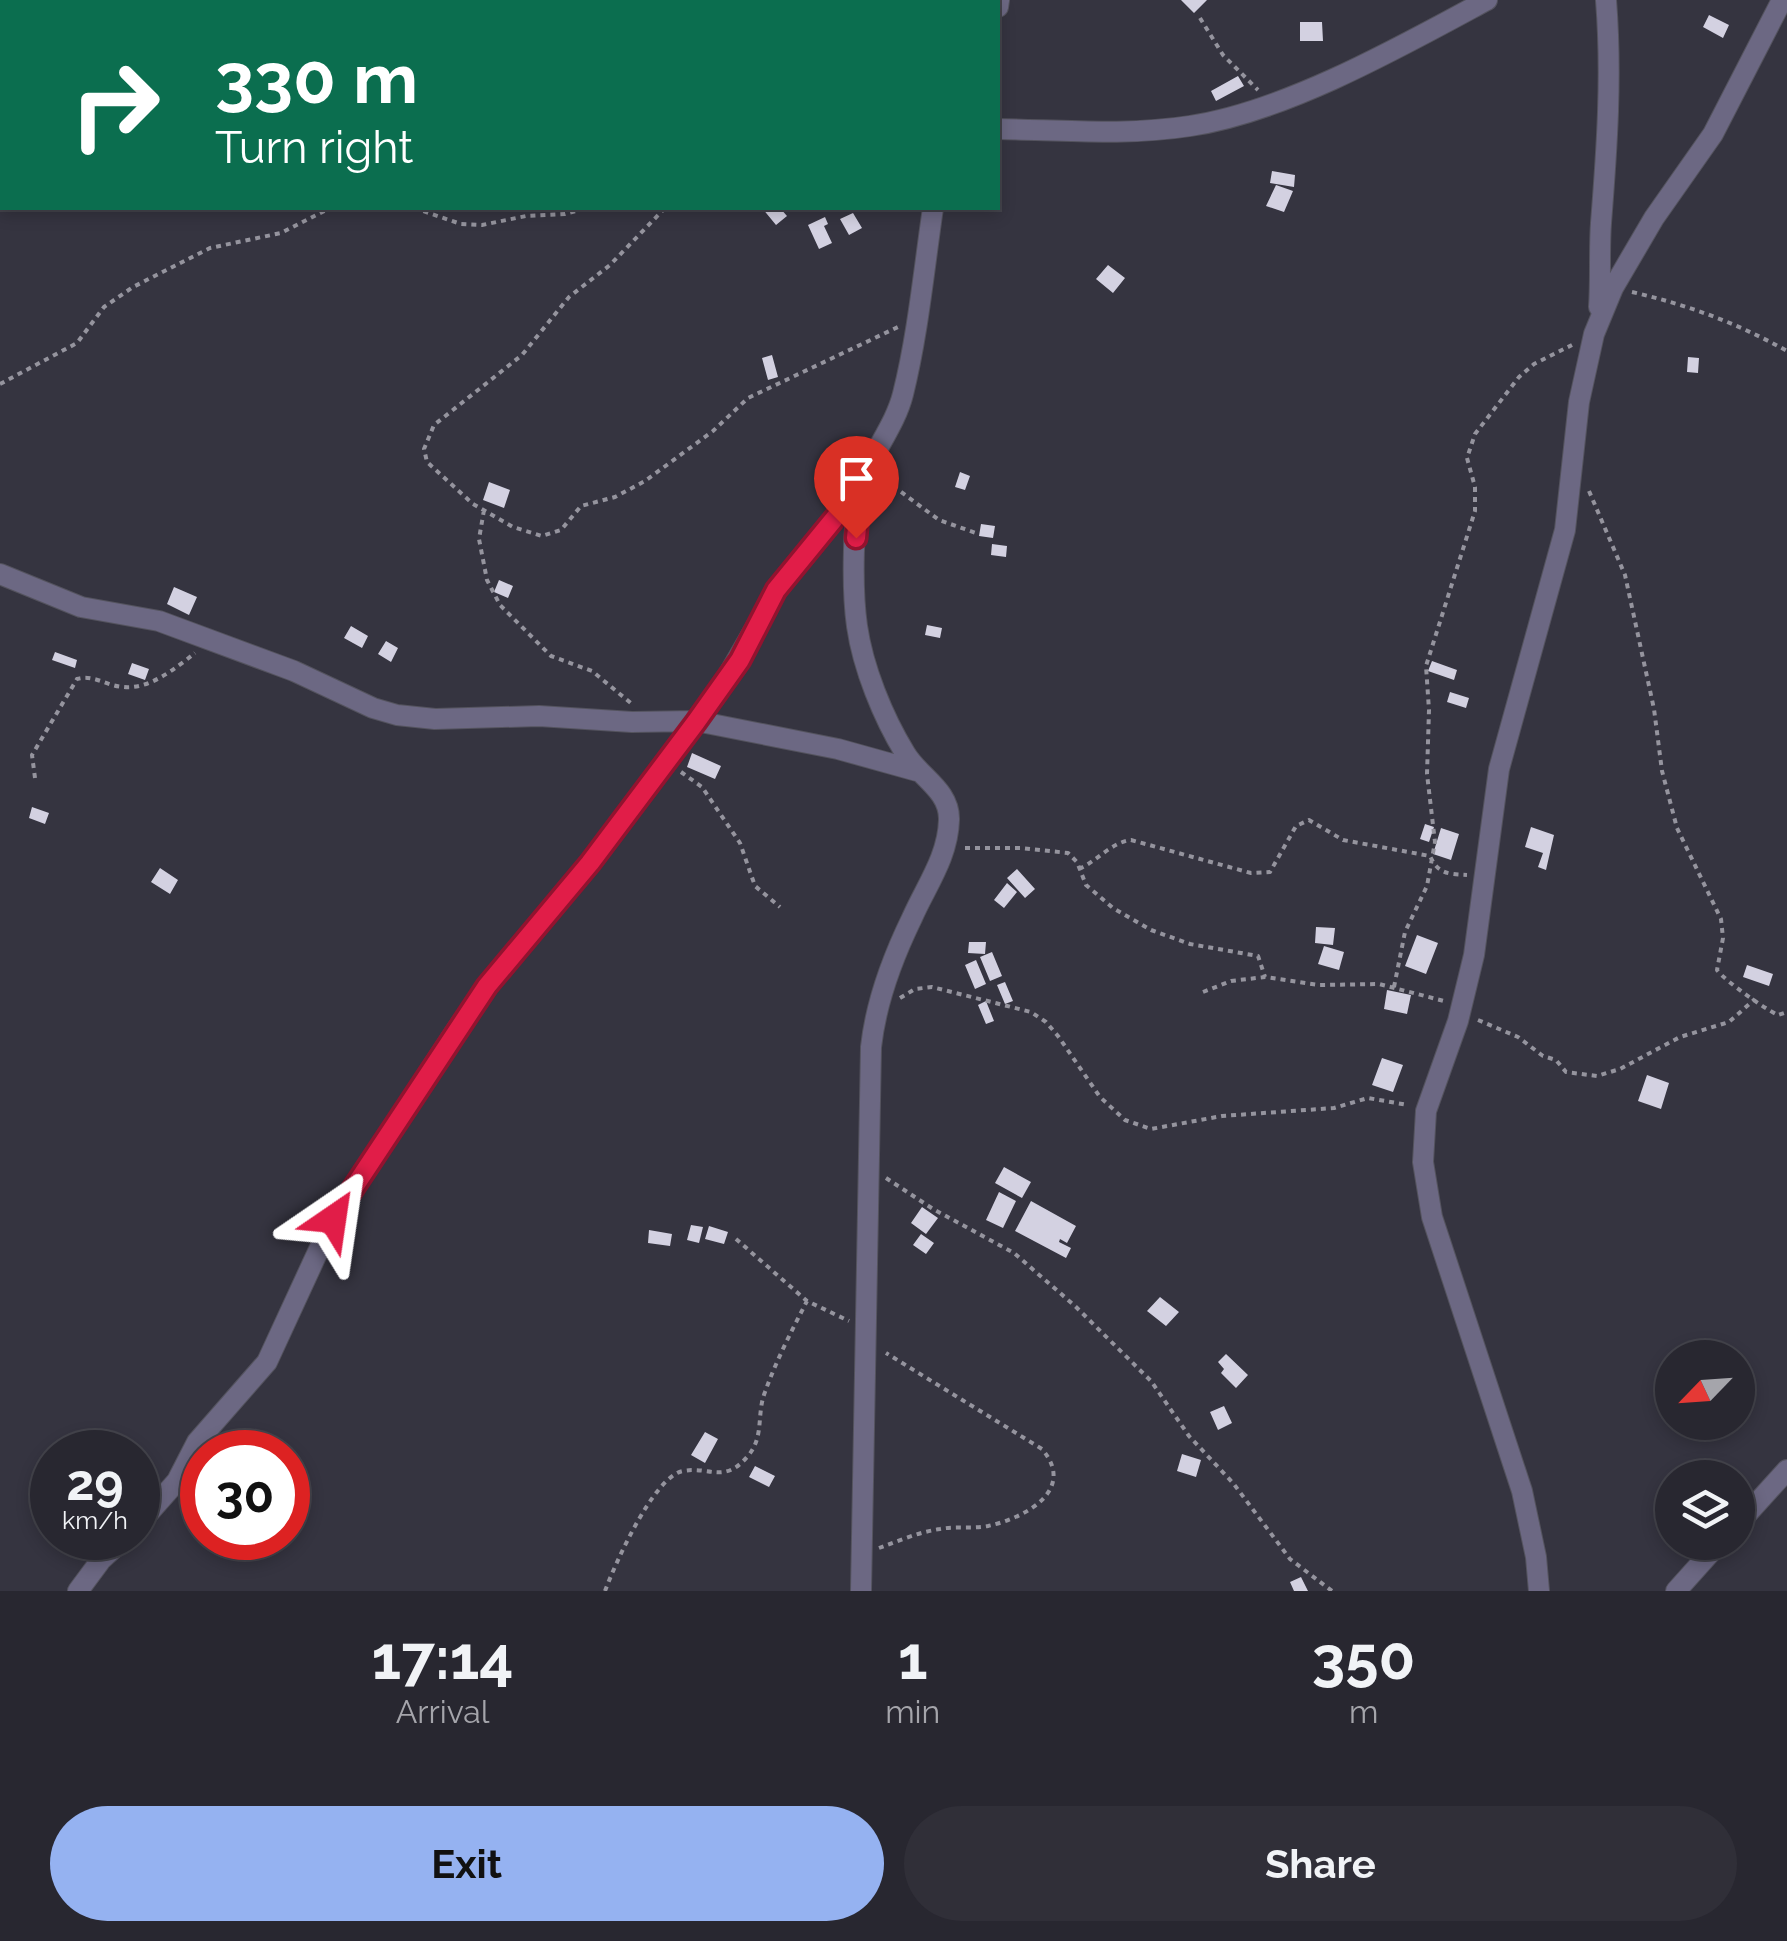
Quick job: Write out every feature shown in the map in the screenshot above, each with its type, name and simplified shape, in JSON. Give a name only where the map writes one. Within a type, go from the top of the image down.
[{"type":"street","points":[[1000,129],[1188,126],[1231,117],[1396,49],[1487,0]]},
{"type":"street","points":[[1596,327],[1610,130],[1606,0]]},
{"type":"street","points":[[1539,1591],[1522,1491],[1436,1231],[1423,1162],[1426,1111],[1461,1010],[1486,878],[1502,750],[1565,530],[1578,402],[1596,327],[1613,288],[1654,218],[1713,134],[1782,0]]},
{"type":"street","points":[[160,1501],[177,1481],[197,1442],[268,1362],[333,1219],[457,1028],[696,722],[740,660],[776,590],[864,480],[900,407],[933,210]]},
{"type":"street","points":[[861,1591],[870,1047],[879,1000],[946,844],[950,815],[936,786],[917,771],[896,739],[858,629],[856,553],[864,480]]},
{"type":"street","points":[[0,574],[81,607],[150,619],[216,642],[294,671],[373,708],[397,714],[435,720],[524,716],[696,722],[838,749],[917,771]]},
{"type":"street","points":[[1755,1505],[1787,1470]]},
{"type":"street","points":[[78,1591],[101,1560]]},
{"type":"street","points":[[1676,1591],[1704,1560]]},
{"type":"path","points":[[1200,18],[1223,54],[1247,81],[1259,91],[1280,99]]},
{"type":"path","points":[[0,384],[77,344],[116,297],[210,248],[281,233],[326,210]]},
{"type":"path","points":[[420,210],[447,220],[482,225],[580,210]]},
{"type":"path","points":[[663,210],[610,265],[569,296],[522,356],[434,424],[424,449],[427,462],[484,510],[513,526],[542,536],[561,530],[581,506],[615,497],[645,481],[713,431],[748,398],[916,319]]},
{"type":"path","points":[[1613,288],[1682,304],[1787,350]]},
{"type":"path","points":[[1394,988],[1405,932],[1426,886],[1436,830],[1427,774],[1426,666],[1474,511],[1476,487],[1467,466],[1468,449],[1475,434],[1520,377],[1596,327]]},
{"type":"path","points":[[1573,459],[1624,575],[1677,828],[1721,919],[1723,938],[1717,970],[1771,1012],[1787,1012]]},
{"type":"path","points":[[864,480],[886,480],[939,520],[976,533]]},
{"type":"path","points":[[484,510],[478,539],[487,580],[500,605],[551,656],[592,671],[655,722]]},
{"type":"path","points":[[35,778],[32,756],[77,679],[86,676],[121,688],[142,685],[216,642]]},
{"type":"path","points":[[662,766],[698,781],[740,843],[755,886],[780,907]]},
{"type":"path","points":[[1079,869],[1124,840],[1251,874],[1270,872],[1296,826],[1309,820],[1344,840],[1430,856]]},
{"type":"path","points":[[946,844],[1058,850],[1074,857],[1086,885],[1132,920],[1167,938],[1258,956],[1265,977]]},
{"type":"path","points":[[1430,856],[1442,873],[1486,878]]},
{"type":"path","points":[[1203,992],[1231,981],[1265,977],[1319,985],[1379,984],[1442,1000],[1518,1037],[1543,1056],[1556,1060],[1566,1072],[1597,1076],[1639,1060],[1680,1037],[1729,1022],[1755,998]]},
{"type":"path","points":[[897,1001],[924,986],[1031,1012],[1058,1036],[1100,1097],[1125,1120],[1151,1129],[1222,1116],[1334,1108],[1368,1098],[1384,1098],[1426,1111]]},
{"type":"path","points":[[868,1165],[933,1209],[998,1243],[1048,1282],[1152,1382],[1189,1436],[1234,1483],[1290,1558],[1332,1591]]},
{"type":"path","points":[[736,1239],[808,1301],[868,1335],[1042,1449],[1056,1471],[1050,1491],[1007,1520],[986,1526],[941,1528],[860,1554]]},
{"type":"path","points":[[604,1591],[666,1480],[684,1470],[723,1473],[746,1459],[760,1435],[761,1407],[768,1382],[808,1301]]},
{"type":"building","points":[[1181,0],[1207,0],[1194,13]]},
{"type":"building","points":[[1709,15],[1729,25],[1723,38],[1703,27]]},
{"type":"building","points":[[1300,22],[1322,22],[1323,41],[1300,41]]},
{"type":"building","points":[[1238,76],[1244,86],[1216,101],[1211,91]]},
{"type":"building","points":[[1272,171],[1295,175],[1294,187],[1270,183]]},
{"type":"building","points":[[1276,185],[1293,191],[1284,212],[1266,206]]},
{"type":"building","points":[[764,210],[782,210],[787,216],[776,225]]},
{"type":"building","points":[[853,213],[862,228],[849,235],[840,219]]},
{"type":"building","points":[[825,217],[828,224],[824,226],[832,243],[819,249],[808,225]]},
{"type":"building","points":[[1108,265],[1125,278],[1113,293],[1096,279]]},
{"type":"building","points":[[772,355],[778,377],[768,380],[762,358]]},
{"type":"building","points":[[1688,357],[1699,358],[1698,373],[1687,372]]},
{"type":"building","points":[[960,472],[970,476],[965,490],[955,487]]},
{"type":"building","points":[[489,482],[510,490],[504,508],[483,500]]},
{"type":"building","points":[[981,524],[995,526],[993,538],[979,536]]},
{"type":"building","points":[[992,544],[1007,546],[1006,557],[991,555]]},
{"type":"building","points":[[499,580],[513,586],[508,598],[494,592]]},
{"type":"building","points":[[174,587],[197,597],[189,615],[167,604]]},
{"type":"building","points":[[927,625],[942,628],[940,638],[925,635]]},
{"type":"building","points":[[351,626],[368,636],[362,648],[344,638]]},
{"type":"building","points":[[386,641],[398,648],[391,662],[378,654]]},
{"type":"building","points":[[55,652],[77,660],[75,668],[52,660]]},
{"type":"building","points":[[1432,661],[1457,670],[1454,680],[1428,671]]},
{"type":"building","points":[[132,663],[149,669],[145,680],[128,674]]},
{"type":"building","points":[[1450,692],[1469,698],[1466,708],[1447,702]]},
{"type":"building","points":[[692,753],[721,766],[715,779],[687,767]]},
{"type":"building","points":[[32,807],[49,813],[45,824],[29,818]]},
{"type":"building","points":[[1425,824],[1434,827],[1429,842],[1420,839]]},
{"type":"building","points":[[1531,827],[1554,835],[1546,870],[1538,867],[1543,853],[1525,847]]},
{"type":"building","points":[[1441,828],[1459,834],[1451,860],[1433,854]]},
{"type":"building","points":[[160,868],[178,880],[170,894],[151,882]]},
{"type":"building","points":[[1017,869],[1035,889],[1025,898],[1007,878]]},
{"type":"building","points":[[1007,883],[1017,892],[1004,908],[994,900]]},
{"type":"building","points":[[1316,927],[1335,928],[1333,945],[1315,943]]},
{"type":"building","points":[[1417,935],[1438,943],[1426,974],[1405,966]]},
{"type":"building","points":[[969,942],[986,942],[985,954],[968,953]]},
{"type":"building","points":[[1324,946],[1344,952],[1339,970],[1318,964]]},
{"type":"building","points":[[992,952],[1002,976],[990,981],[980,957]]},
{"type":"building","points":[[976,960],[986,984],[975,989],[965,965]]},
{"type":"building","points":[[1747,965],[1773,974],[1769,986],[1743,977]]},
{"type":"building","points":[[1005,982],[1013,1001],[1005,1004],[997,985]]},
{"type":"building","points":[[1387,990],[1411,995],[1407,1014],[1384,1009]]},
{"type":"building","points":[[986,1001],[994,1021],[986,1024],[978,1005]]},
{"type":"building","points":[[1382,1058],[1403,1065],[1393,1092],[1372,1085]]},
{"type":"building","points":[[1647,1075],[1669,1083],[1661,1109],[1638,1101]]},
{"type":"building","points":[[1004,1167],[1031,1182],[1022,1198],[995,1183]]},
{"type":"building","points":[[999,1192],[1016,1201],[1003,1228],[986,1220]]},
{"type":"building","points":[[1031,1201],[1076,1226],[1067,1243],[1060,1239],[1059,1242],[1071,1248],[1066,1258],[1015,1231]]},
{"type":"building","points":[[922,1207],[938,1218],[926,1234],[911,1223]]},
{"type":"building","points":[[691,1225],[703,1227],[699,1243],[687,1240]]},
{"type":"building","points":[[709,1226],[728,1232],[724,1244],[705,1239]]},
{"type":"building","points":[[649,1230],[672,1234],[670,1246],[648,1243]]},
{"type":"building","points":[[921,1234],[934,1243],[926,1254],[913,1245]]},
{"type":"building","points":[[1160,1297],[1179,1312],[1166,1326],[1147,1311]]},
{"type":"building","points":[[1226,1354],[1248,1375],[1236,1388],[1221,1373],[1224,1369],[1218,1362]]},
{"type":"building","points":[[1224,1406],[1232,1423],[1218,1430],[1210,1412]]},
{"type":"building","points":[[705,1432],[718,1439],[705,1463],[691,1455]]},
{"type":"building","points":[[1182,1454],[1201,1460],[1196,1477],[1177,1471]]},
{"type":"building","points":[[755,1466],[775,1476],[769,1487],[749,1477]]},
{"type":"building","points":[[1301,1577],[1308,1591],[1294,1591],[1290,1582]]},
{"type":"route","points":[[333,1219],[487,986],[590,863],[696,722],[740,660],[776,590],[861,486],[856,538]]}]
